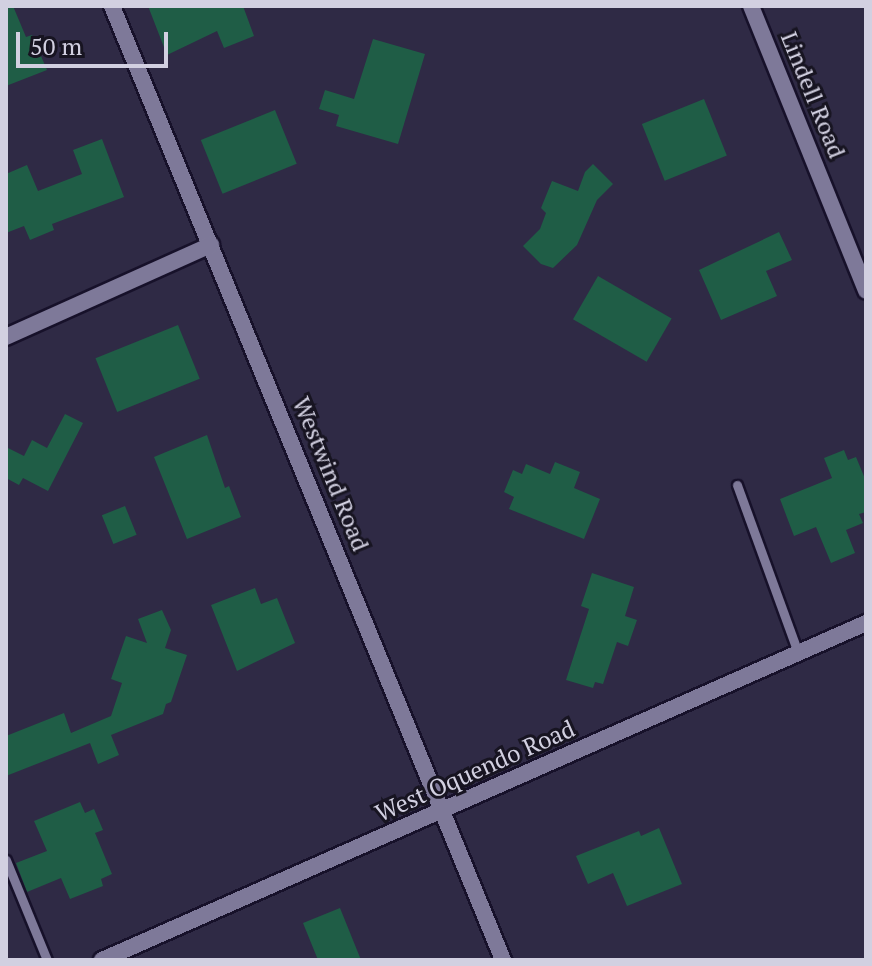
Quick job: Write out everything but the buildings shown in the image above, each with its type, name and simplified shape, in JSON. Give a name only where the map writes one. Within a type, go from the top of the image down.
[{"type":"street","name":"Westwind Road","points":[[112,6],[503,960]]},
{"type":"street","name":"Lindell Road","points":[[751,6],[866,291]]},
{"type":"street","points":[[6,337],[211,245]]},
{"type":"street","name":"West Oquendo Road","points":[[102,960],[866,623]]},
{"type":"lane","points":[[737,485],[798,653]]},
{"type":"lane","points":[[6,860],[47,960]]}]
